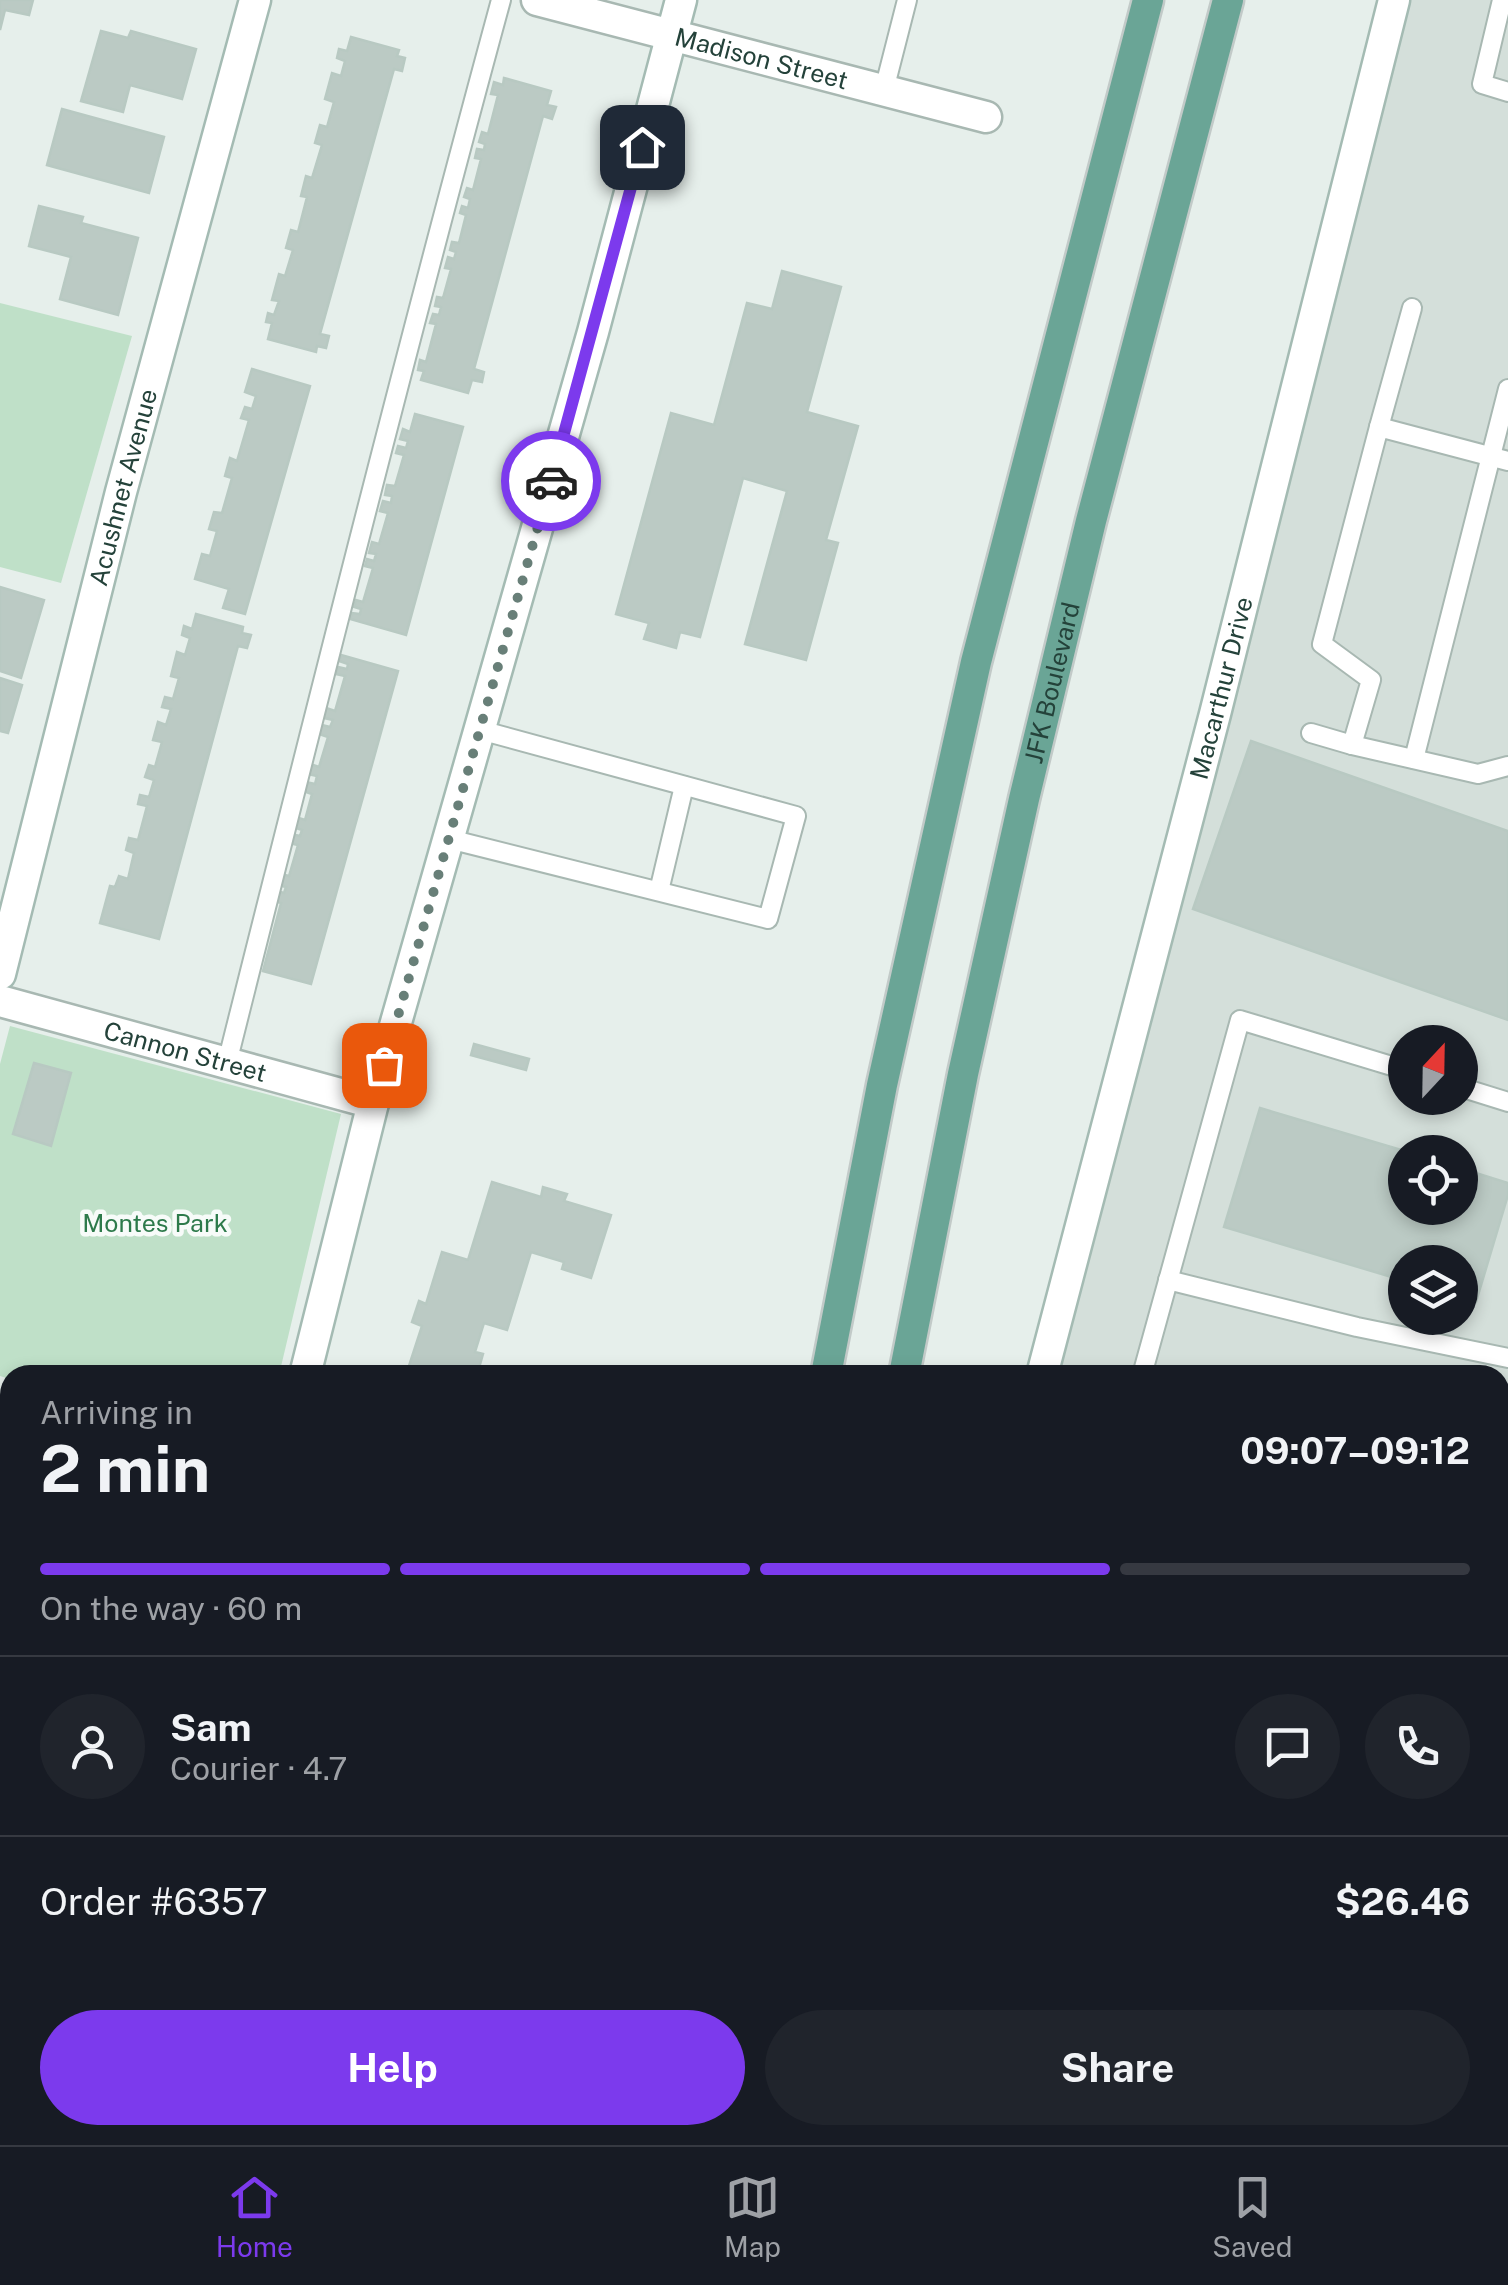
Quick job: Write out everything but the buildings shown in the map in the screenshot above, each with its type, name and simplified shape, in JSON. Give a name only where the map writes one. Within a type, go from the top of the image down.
[{"type":"main road","points":[[828,1365],[882,1085],[976,662],[1148,0]]},
{"type":"main road","name":"JFK Boulevard","points":[[906,1365],[966,1057],[1024,799],[1091,520],[1228,0]]},
{"type":"street","name":"Acushnet Avenue","points":[[0,974],[121,492],[255,0]]},
{"type":"street","name":"Madison Street","points":[[537,0],[986,117]]},
{"type":"street","points":[[308,1365],[373,1103],[593,332],[681,0]]},
{"type":"street","name":"Macarthur Drive","points":[[1045,1365],[1220,695],[1394,0]]},
{"type":"street","name":"Cannon Street","points":[[0,1001],[373,1103]]},
{"type":"lane","points":[[227,1063],[434,246],[502,0]]},
{"type":"lane","points":[[884,90],[907,0]]},
{"type":"lane","points":[[1502,0],[1482,84],[1508,92]]},
{"type":"lane","points":[[1352,745],[1371,680],[1322,644],[1412,308]]},
{"type":"lane","points":[[1414,760],[1499,459],[1508,389]]},
{"type":"lane","points":[[1379,427],[1499,459]]},
{"type":"lane","points":[[449,839],[768,918],[796,816],[480,730]]},
{"type":"lane","points":[[1312,732],[1478,774],[1508,766]]},
{"type":"lane","points":[[659,891],[684,786]]},
{"type":"lane","points":[[1145,1365],[1240,1020],[1388,1065]]},
{"type":"lane","points":[[1478,1093],[1508,1102]]},
{"type":"lane","points":[[1168,1280],[1357,1327],[1508,1358]]},
{"type":"shaded area","points":[[1394,0],[1508,0],[1508,1365],[1045,1365]]},
{"type":"green space","points":[[0,303],[132,336],[61,583],[0,567]]},
{"type":"green space","name":"Montes Park","points":[[10,1026],[341,1114],[281,1365],[0,1365],[0,1064]]},
{"type":"way so far","points":[[384,1065],[551,481]]},
{"type":"route","points":[[551,481],[642,147]]}]
